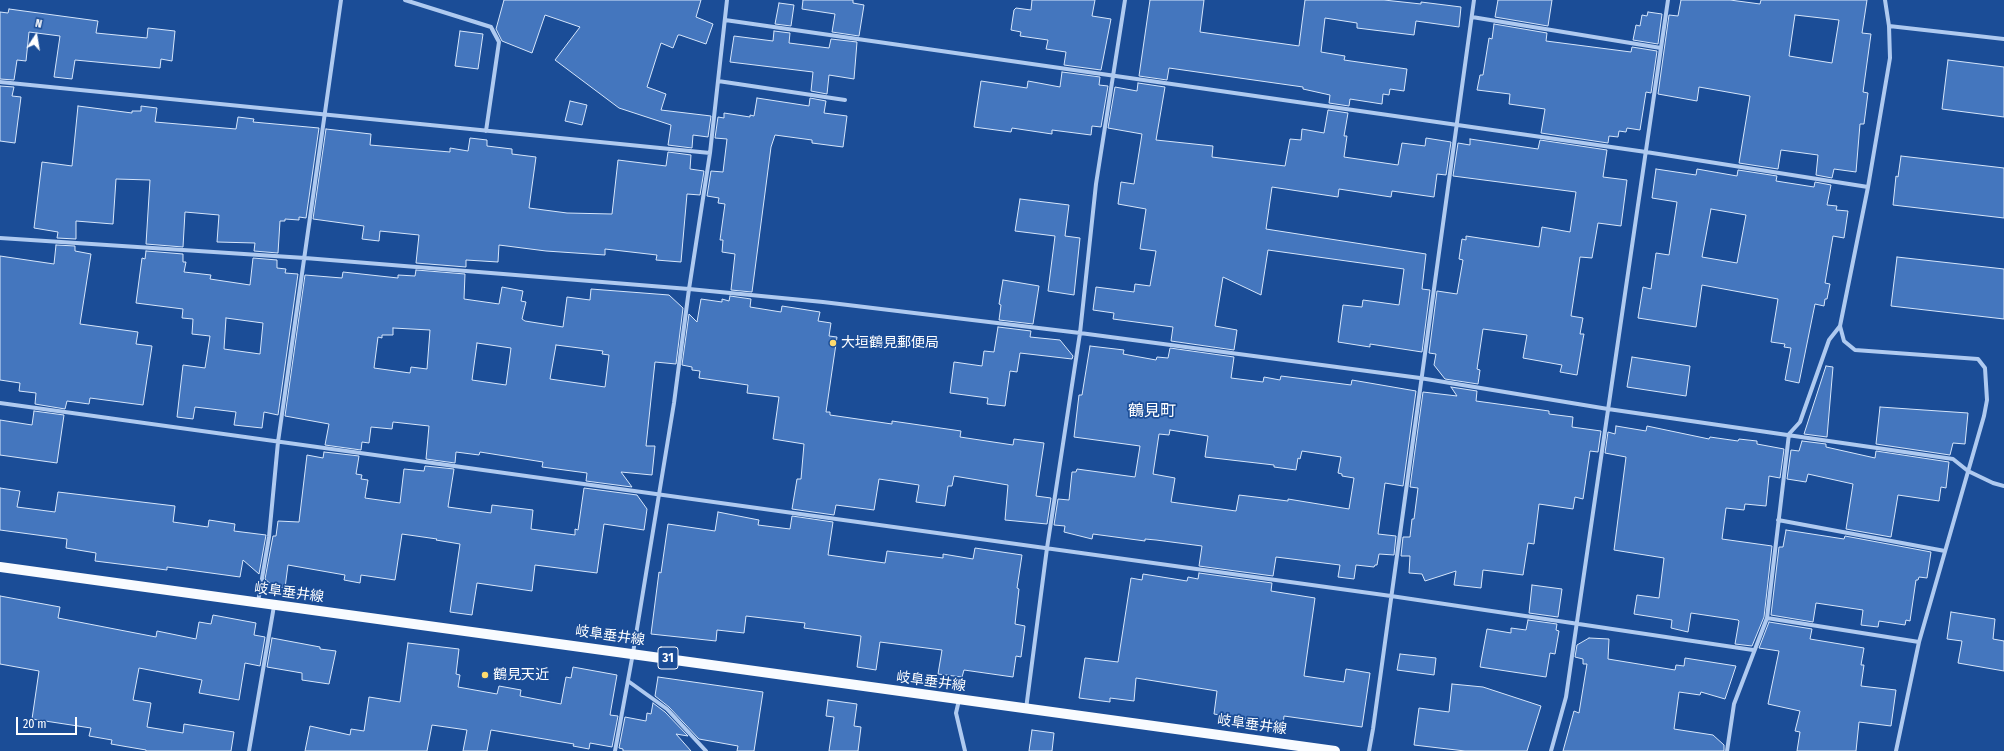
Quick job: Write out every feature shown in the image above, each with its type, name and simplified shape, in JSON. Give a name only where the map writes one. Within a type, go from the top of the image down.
[{"type":"main road","name":"岐阜垂井線","points":[[0,567],[1336,751]]},
{"type":"street","points":[[258,603],[269,536],[278,442],[341,0]]},
{"type":"street","points":[[405,0],[491,28],[499,42],[486,131]]},
{"type":"street","points":[[615,751],[633,653],[674,403],[689,288],[710,153],[727,0]]},
{"type":"street","points":[[1026,709],[1047,548],[1080,333],[1096,184],[1125,0]]},
{"type":"street","points":[[1369,751],[1474,0]]},
{"type":"street","points":[[1551,751],[1566,698],[1668,0]]},
{"type":"street","points":[[1885,0],[1889,26],[1890,58],[1868,187],[1840,326],[1844,341],[1855,350],[1978,359],[1985,368],[1987,400],[1920,642],[1896,751]]},
{"type":"street","points":[[1472,16],[1661,48]]},
{"type":"street","points":[[725,20],[1646,152],[1868,187]]},
{"type":"street","points":[[1889,26],[2004,39]]},
{"type":"street","points":[[718,81],[845,100]]},
{"type":"street","points":[[0,82],[710,153]]},
{"type":"street","points":[[0,238],[304,258],[689,288],[823,302],[1080,333],[1420,378],[1608,409],[1789,434],[1953,459],[1968,472],[2004,486]]},
{"type":"street","points":[[1727,751],[1734,704],[1753,650],[1767,618],[1789,434],[1800,422],[1829,340],[1840,326]]},
{"type":"street","points":[[0,403],[1391,596],[1753,650]]},
{"type":"street","points":[[1778,520],[1945,551]]},
{"type":"street","points":[[249,751],[274,605]]},
{"type":"street","points":[[1767,618],[1920,642]]},
{"type":"street","points":[[628,681],[667,709],[706,751]]},
{"type":"street","points":[[959,700],[956,713],[965,751]]},
{"type":"building","points":[[504,0],[701,0],[696,17],[713,24],[706,44],[680,35],[678,35],[673,48],[661,43],[647,87],[666,94],[661,110],[711,116],[708,137],[693,135],[692,148],[668,145],[671,125],[619,108],[555,60],[580,27],[545,15],[532,53],[502,41],[496,29]]},
{"type":"building","points":[[803,0],[853,0],[853,3],[864,5],[859,36],[832,32],[835,14],[802,9]]},
{"type":"building","points":[[1032,0],[1095,0],[1092,16],[1111,19],[1101,70],[1064,65],[1066,52],[1046,49],[1048,40],[1020,36],[1021,32],[1011,30],[1014,10],[1016,8],[1031,10]]},
{"type":"building","points":[[1150,0],[1204,0],[1200,32],[1299,46],[1305,0],[1384,0],[1421,4],[1421,2],[1461,7],[1459,27],[1416,21],[1414,35],[1357,28],[1357,23],[1325,18],[1321,52],[1345,56],[1344,60],[1407,69],[1404,91],[1390,89],[1389,95],[1383,94],[1382,104],[1350,99],[1349,106],[1329,103],[1330,95],[1303,89],[1303,87],[1169,68],[1167,80],[1139,76]]},
{"type":"building","points":[[1498,0],[1552,0],[1548,26],[1495,17]]},
{"type":"building","points":[[1681,0],[1730,0],[1760,4],[1761,0],[1867,0],[1862,33],[1871,34],[1863,92],[1868,93],[1864,124],[1860,124],[1856,172],[1834,169],[1832,178],[1816,175],[1818,155],[1781,150],[1778,169],[1739,163],[1750,96],[1699,87],[1697,101],[1658,94],[1669,15],[1678,16]],"holes":[[[1795,15],[1839,20],[1832,63],[1789,56]]]},
{"type":"building","points":[[779,3],[794,5],[791,26],[775,24]]},
{"type":"building","points":[[9,9],[98,21],[96,33],[147,38],[148,28],[175,31],[172,61],[161,59],[160,68],[75,60],[72,79],[54,77],[60,36],[29,32],[26,61],[17,60],[14,80],[0,79],[0,12],[8,13]]},
{"type":"building","points":[[1648,12],[1662,14],[1658,44],[1633,40],[1636,25],[1640,26],[1642,15],[1647,16]]},
{"type":"building","points":[[1494,24],[1547,33],[1546,41],[1631,52],[1632,47],[1657,51],[1651,93],[1646,92],[1640,130],[1627,128],[1626,132],[1619,131],[1618,137],[1609,136],[1608,143],[1541,133],[1545,109],[1509,104],[1510,94],[1477,90],[1480,75],[1483,75],[1489,38],[1492,39]]},
{"type":"building","points":[[460,31],[483,34],[478,69],[455,66]]},
{"type":"building","points":[[774,31],[790,33],[789,43],[829,48],[831,39],[857,42],[854,79],[829,75],[827,94],[811,91],[813,72],[730,62],[734,36],[773,41]]},
{"type":"building","points":[[1948,60],[2004,67],[2004,117],[1942,109]]},
{"type":"building","points":[[1062,72],[1100,77],[1099,85],[1108,86],[1101,127],[1092,126],[1091,135],[1052,130],[1052,134],[1012,128],[1011,132],[974,127],[981,81],[1027,88],[1028,81],[1060,87]]},
{"type":"building","points":[[1138,83],[1165,87],[1156,140],[1213,146],[1212,157],[1285,166],[1290,139],[1301,140],[1302,129],[1324,133],[1328,110],[1348,113],[1344,136],[1347,136],[1344,157],[1398,165],[1402,143],[1425,146],[1426,138],[1451,142],[1446,175],[1437,174],[1434,197],[1392,191],[1391,197],[1339,189],[1338,197],[1272,187],[1266,229],[1426,254],[1422,289],[1430,290],[1422,352],[1370,344],[1370,347],[1338,342],[1343,305],[1362,307],[1363,300],[1399,305],[1404,269],[1268,250],[1261,295],[1223,277],[1215,326],[1237,330],[1234,350],[1171,341],[1173,327],[1113,319],[1114,313],[1093,310],[1096,287],[1134,292],[1135,284],[1150,286],[1156,251],[1140,249],[1146,209],[1118,204],[1121,182],[1134,184],[1142,134],[1108,128],[1115,87],[1137,91]]},
{"type":"building","points":[[0,86],[14,87],[12,96],[21,97],[15,143],[0,141]]},
{"type":"building","points":[[757,98],[809,106],[810,98],[826,101],[824,113],[847,116],[843,147],[812,143],[812,140],[775,135],[771,147],[752,292],[731,290],[735,254],[722,252],[723,240],[720,240],[725,204],[718,203],[719,198],[707,196],[711,171],[723,172],[727,139],[715,138],[718,117],[724,118],[724,113],[750,117],[750,115],[754,116]]},
{"type":"building","points":[[570,101],[587,105],[582,125],[565,121]]},
{"type":"building","points":[[78,106],[132,113],[132,111],[141,111],[141,106],[157,108],[155,122],[236,129],[238,117],[254,119],[253,122],[319,128],[306,218],[299,217],[299,220],[285,219],[285,221],[280,221],[278,253],[254,251],[255,243],[217,242],[219,215],[185,212],[183,247],[146,244],[150,180],[116,179],[113,224],[76,221],[76,239],[57,238],[58,232],[34,228],[42,162],[72,166]]},
{"type":"building","points":[[326,129],[371,134],[370,145],[450,152],[450,148],[468,151],[470,138],[487,140],[487,146],[512,149],[512,154],[536,157],[529,208],[567,213],[612,214],[618,160],[666,166],[668,152],[691,155],[690,169],[704,171],[700,195],[687,194],[681,262],[656,260],[657,255],[605,249],[605,255],[546,251],[499,245],[498,262],[466,260],[466,267],[416,263],[419,235],[380,231],[379,241],[362,239],[364,226],[313,219]]},
{"type":"building","points":[[1470,139],[1538,149],[1540,140],[1607,150],[1603,177],[1627,180],[1621,226],[1598,223],[1592,258],[1580,257],[1571,316],[1583,318],[1580,334],[1584,334],[1577,375],[1560,372],[1562,365],[1523,358],[1527,335],[1483,329],[1477,369],[1480,370],[1478,384],[1445,379],[1434,365],[1436,354],[1429,353],[1437,291],[1457,294],[1463,260],[1459,259],[1462,239],[1466,240],[1466,236],[1539,247],[1542,227],[1570,232],[1576,192],[1453,176],[1458,143],[1470,145]]},
{"type":"building","points":[[1901,156],[2004,168],[2004,218],[1893,205],[1896,176],[1898,177]]},
{"type":"building","points":[[1656,169],[1696,175],[1697,169],[1737,176],[1738,170],[1777,176],[1776,181],[1814,187],[1815,182],[1831,185],[1827,205],[1837,206],[1836,210],[1848,211],[1844,238],[1833,236],[1825,283],[1830,284],[1827,299],[1825,299],[1824,306],[1815,304],[1799,383],[1785,380],[1791,348],[1784,347],[1785,344],[1771,342],[1778,299],[1702,285],[1696,327],[1638,318],[1643,287],[1651,289],[1656,253],[1669,255],[1677,202],[1652,198]],"holes":[[[1711,209],[1746,215],[1737,263],[1702,257]]]},
{"type":"building","points":[[1020,199],[1069,205],[1065,236],[1080,238],[1074,295],[1048,291],[1055,236],[1015,231]]},
{"type":"building","points":[[56,245],[75,246],[75,251],[91,254],[80,324],[138,332],[136,344],[152,346],[143,405],[90,398],[89,404],[67,401],[65,409],[35,404],[36,393],[19,391],[20,383],[0,380],[0,256],[54,264]]},
{"type":"building","points":[[146,251],[183,254],[183,262],[186,262],[184,272],[211,275],[210,279],[250,285],[253,258],[277,260],[277,268],[286,269],[285,273],[298,274],[278,415],[264,412],[262,428],[234,425],[236,412],[195,407],[193,419],[177,417],[183,365],[205,368],[210,336],[192,334],[193,319],[182,318],[183,309],[136,303],[142,258],[145,259]],"holes":[[[226,318],[263,323],[260,354],[224,349]]]},
{"type":"building","points":[[1897,257],[2004,269],[2004,319],[1891,306]]},
{"type":"building","points":[[416,270],[465,274],[464,299],[499,304],[502,287],[523,291],[521,301],[526,302],[522,319],[525,321],[563,327],[567,297],[590,300],[591,289],[669,295],[683,308],[676,364],[655,362],[646,446],[655,446],[652,475],[621,472],[632,487],[586,481],[587,473],[542,467],[543,462],[480,452],[479,455],[456,452],[455,463],[426,459],[429,426],[393,422],[392,429],[371,427],[369,443],[362,442],[361,450],[325,445],[329,424],[285,416],[305,275],[342,278],[343,272],[398,278],[398,275],[415,276]],"holes":[[[393,328],[430,330],[427,369],[411,367],[410,373],[374,368],[378,337],[382,338],[382,335],[393,335]],[[477,343],[511,348],[506,385],[472,380]],[[556,345],[603,351],[602,354],[609,355],[605,387],[550,379]]]},
{"type":"building","points":[[1003,280],[1039,286],[1033,324],[999,320],[1001,305],[999,304]]},
{"type":"building","points":[[730,296],[751,299],[750,307],[781,312],[782,306],[820,312],[818,321],[831,323],[829,336],[837,337],[826,412],[830,412],[830,415],[892,424],[892,421],[961,431],[960,437],[1013,445],[1014,439],[1044,443],[1036,496],[1051,498],[1047,524],[1005,520],[1008,485],[954,476],[952,486],[948,486],[945,506],[916,502],[919,485],[879,479],[874,510],[836,505],[834,515],[792,509],[797,479],[801,479],[804,444],[773,439],[779,397],[747,393],[748,385],[699,378],[700,371],[692,370],[692,367],[682,365],[689,314],[697,322],[701,299],[722,302],[722,299],[729,301]]},
{"type":"building","points":[[998,327],[1031,331],[1030,337],[1060,340],[1073,356],[1072,359],[1020,353],[1017,372],[1010,371],[1005,406],[987,404],[988,398],[950,393],[954,362],[982,366],[984,351],[994,352]]},
{"type":"building","points":[[1090,346],[1124,350],[1123,354],[1156,360],[1157,357],[1168,358],[1170,348],[1234,357],[1231,378],[1263,382],[1264,377],[1280,380],[1281,376],[1351,385],[1352,380],[1416,391],[1403,486],[1385,483],[1378,534],[1396,536],[1394,555],[1379,554],[1377,565],[1374,567],[1356,565],[1354,579],[1338,577],[1340,565],[1276,557],[1273,576],[1199,566],[1202,546],[1145,539],[1145,541],[1093,534],[1092,539],[1064,532],[1065,526],[1054,525],[1058,499],[1069,500],[1072,472],[1076,472],[1077,469],[1135,477],[1140,446],[1074,437],[1079,395],[1082,395]],"holes":[[[1170,430],[1208,436],[1205,457],[1274,465],[1274,467],[1296,470],[1298,458],[1300,459],[1302,451],[1341,457],[1338,473],[1342,474],[1342,476],[1354,478],[1349,509],[1288,499],[1288,501],[1239,495],[1236,511],[1171,502],[1175,478],[1153,474],[1159,434],[1169,435]]]},
{"type":"building","points":[[1632,357],[1690,366],[1686,396],[1627,387]]},
{"type":"building","points":[[1826,366],[1833,367],[1827,437],[1804,434]]},
{"type":"building","points":[[1451,387],[1477,391],[1476,401],[1549,411],[1549,414],[1573,417],[1572,427],[1601,431],[1598,452],[1590,451],[1583,499],[1575,497],[1573,509],[1539,504],[1534,544],[1528,543],[1523,575],[1483,570],[1481,588],[1454,585],[1456,571],[1425,581],[1422,574],[1409,573],[1410,556],[1401,556],[1403,537],[1410,537],[1412,519],[1414,519],[1418,488],[1410,487],[1423,392],[1457,396]]},
{"type":"building","points":[[1880,407],[1968,413],[1965,444],[1953,443],[1950,455],[1876,444]]},
{"type":"building","points":[[34,411],[64,415],[57,463],[0,455],[0,420],[32,425]]},
{"type":"building","points":[[1616,426],[1646,431],[1647,426],[1709,439],[1710,437],[1738,441],[1739,439],[1757,441],[1757,444],[1784,449],[1780,478],[1769,476],[1766,506],[1745,504],[1744,510],[1726,508],[1722,539],[1772,546],[1764,617],[1752,646],[1735,644],[1738,620],[1691,613],[1688,632],[1671,628],[1672,620],[1634,614],[1637,595],[1659,598],[1664,558],[1614,550],[1626,457],[1605,453],[1608,432],[1615,434]]},
{"type":"building","points":[[1802,441],[1826,444],[1826,447],[1875,458],[1876,451],[1949,462],[1946,488],[1941,487],[1939,501],[1898,495],[1891,537],[1846,529],[1853,484],[1808,474],[1806,482],[1787,479],[1791,450],[1799,451]]},
{"type":"building","points":[[324,452],[359,456],[356,474],[362,475],[361,479],[368,480],[365,498],[400,503],[404,469],[424,471],[425,466],[454,469],[448,507],[491,513],[492,505],[533,510],[531,529],[575,535],[575,529],[578,530],[584,488],[637,495],[647,509],[644,530],[604,524],[597,573],[535,565],[532,591],[477,583],[472,615],[450,612],[460,544],[436,540],[437,539],[402,534],[395,580],[361,575],[360,583],[344,580],[345,575],[288,565],[285,588],[273,586],[265,579],[273,536],[276,536],[278,521],[299,522],[307,455],[323,458]]},
{"type":"building","points":[[0,488],[20,491],[17,507],[55,512],[58,492],[175,506],[173,522],[208,527],[209,520],[235,524],[234,531],[266,535],[259,574],[243,560],[240,577],[167,567],[167,570],[95,561],[96,553],[66,548],[67,539],[0,530]]},
{"type":"building","points":[[718,512],[759,520],[758,525],[790,529],[792,516],[833,522],[828,555],[885,563],[887,551],[943,558],[943,554],[973,559],[975,548],[1022,555],[1017,588],[1019,589],[1015,624],[1025,626],[1021,657],[1016,656],[1013,677],[964,670],[962,677],[938,674],[942,650],[880,642],[876,670],[857,667],[861,636],[804,628],[805,623],[746,616],[744,633],[717,630],[716,641],[651,634],[659,572],[661,573],[668,524],[715,531]]},
{"type":"building","points":[[1786,530],[1844,539],[1845,536],[1931,552],[1927,578],[1919,577],[1918,580],[1916,580],[1910,621],[1906,620],[1905,625],[1879,621],[1878,627],[1861,625],[1863,610],[1816,603],[1813,622],[1771,615],[1779,547],[1783,547]]},
{"type":"building","points":[[1199,573],[1272,583],[1271,591],[1315,598],[1304,676],[1344,682],[1346,669],[1370,673],[1362,727],[1284,716],[1283,725],[1214,714],[1217,691],[1136,678],[1134,701],[1110,698],[1110,702],[1079,698],[1085,658],[1118,662],[1131,578],[1142,580],[1143,574],[1187,581],[1188,577],[1198,579]]},
{"type":"building","points":[[1532,585],[1562,589],[1558,617],[1529,613]]},
{"type":"building","points":[[0,596],[60,607],[58,618],[156,637],[157,631],[196,639],[199,622],[211,624],[213,615],[256,623],[254,635],[265,637],[260,666],[245,663],[239,700],[199,693],[202,680],[139,668],[133,700],[151,703],[147,727],[183,733],[184,724],[234,732],[231,751],[146,751],[111,744],[112,740],[89,736],[91,728],[32,719],[39,671],[0,664]]},
{"type":"building","points":[[1951,612],[1995,619],[1993,639],[2004,641],[2004,671],[1958,663],[1962,641],[1947,639]]},
{"type":"building","points":[[1528,620],[1557,624],[1556,630],[1559,631],[1555,654],[1550,653],[1546,677],[1480,667],[1487,629],[1511,633],[1511,628],[1526,630]]},
{"type":"building","points":[[1769,622],[1812,629],[1810,639],[1864,648],[1861,665],[1864,665],[1861,686],[1896,690],[1891,726],[1859,722],[1856,751],[1797,751],[1800,732],[1795,731],[1800,711],[1768,704],[1779,651],[1759,648]]},
{"type":"building","points":[[272,638],[320,647],[320,649],[336,651],[329,684],[302,680],[302,673],[267,667]]},
{"type":"building","points":[[1589,638],[1609,639],[1608,659],[1675,670],[1676,665],[1684,666],[1685,658],[1736,666],[1725,699],[1701,692],[1700,695],[1679,692],[1674,729],[1713,735],[1724,745],[1724,751],[1563,751],[1574,711],[1579,713],[1587,664],[1583,664],[1583,659],[1575,657],[1577,645]]},
{"type":"building","points":[[408,643],[459,649],[456,674],[460,675],[458,687],[497,694],[499,686],[521,690],[520,696],[561,704],[566,677],[571,678],[573,667],[617,675],[610,715],[618,716],[612,747],[590,743],[589,749],[573,746],[574,744],[491,730],[487,751],[463,751],[467,730],[432,725],[427,751],[305,751],[310,726],[350,735],[351,729],[364,731],[369,697],[400,702]]},
{"type":"building","points":[[1400,654],[1436,658],[1434,675],[1397,670]]},
{"type":"building","points":[[658,677],[763,692],[754,751],[737,751],[738,746],[699,739],[669,707],[655,696]]},
{"type":"building","points":[[1452,684],[1483,687],[1541,706],[1527,751],[1465,751],[1414,745],[1419,708],[1449,712]]},
{"type":"building","points":[[828,700],[857,704],[854,726],[861,727],[858,751],[829,751],[834,717],[826,716]]},
{"type":"building","points":[[653,703],[665,712],[688,736],[676,734],[691,751],[623,751],[623,749],[619,748],[625,717],[646,721],[647,713],[651,714]]},
{"type":"building","points":[[1032,730],[1054,733],[1052,751],[1029,751]]},
{"type":"place","name":"大垣鶴見郵便局","points":[[833,343]]},
{"type":"place","name":"鶴見天近","points":[[485,675]]},
{"type":"district","name":"鶴見町","points":[[1152,412]]}]
